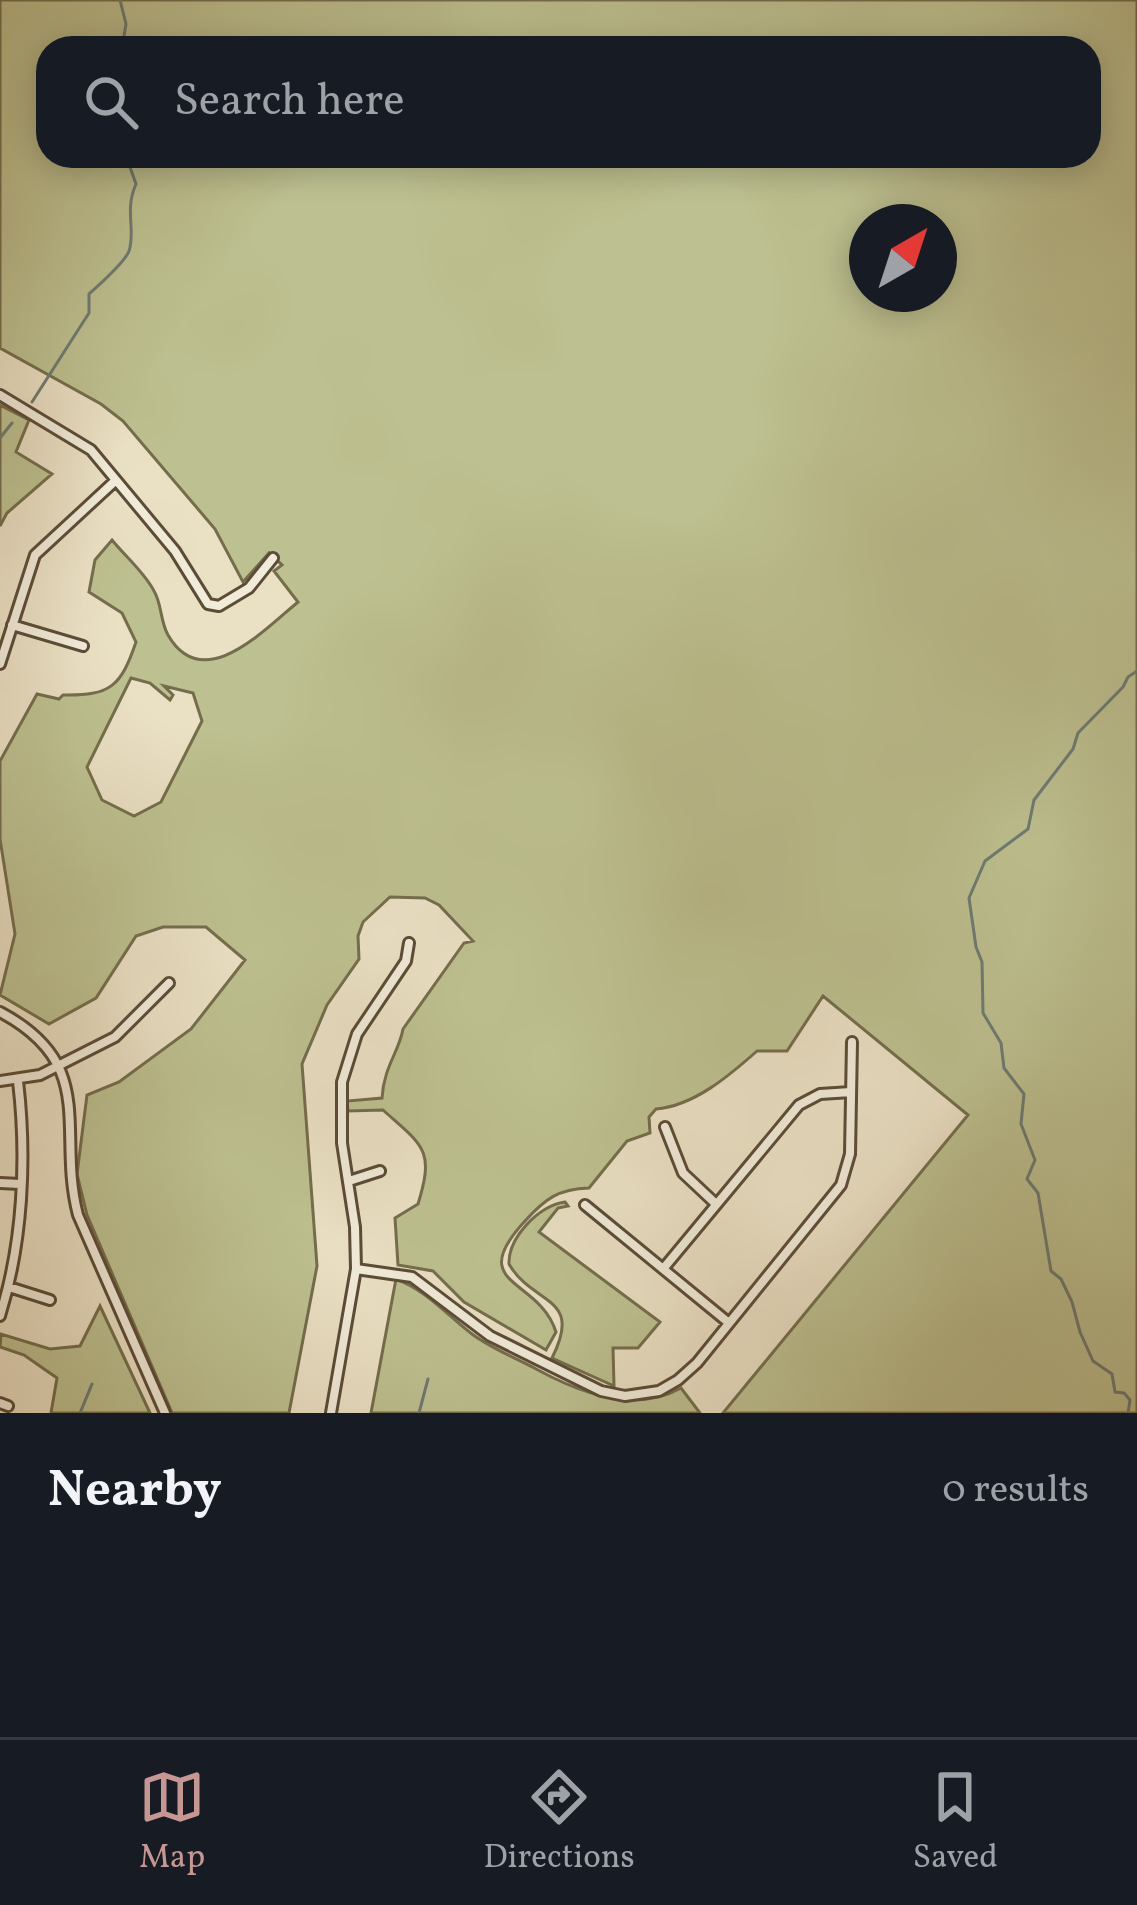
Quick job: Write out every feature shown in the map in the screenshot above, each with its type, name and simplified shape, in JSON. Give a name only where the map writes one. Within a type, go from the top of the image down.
[{"type":"street","points":[[0,395],[85,444],[175,550],[202,598],[212,606],[249,588],[273,558]]},
{"type":"street","points":[[0,664],[38,550],[116,481]]},
{"type":"street","points":[[12,625],[82,646]]},
{"type":"street","points":[[331,1413],[356,1269],[340,1116],[344,1073],[363,1024],[406,961],[409,943]]},
{"type":"street","points":[[0,1081],[40,1075],[122,1032],[169,983]]},
{"type":"street","points":[[0,1012],[38,1039],[57,1065],[71,1107],[71,1169],[78,1215],[165,1413]]},
{"type":"street","points":[[356,1269],[412,1277],[490,1336],[591,1388],[625,1396],[659,1391],[678,1380],[729,1324],[841,1186],[850,1154],[852,1042]]},
{"type":"street","points":[[0,1316],[16,1256],[23,1125],[18,1081]]},
{"type":"street","points":[[663,1269],[799,1105],[820,1094],[851,1092]]},
{"type":"street","points":[[665,1127],[683,1173],[716,1204]]},
{"type":"street","points":[[349,1181],[380,1172]]},
{"type":"street","points":[[0,1183],[20,1184]]},
{"type":"street","points":[[585,1205],[729,1324]]},
{"type":"street","points":[[9,1287],[50,1300]]},
{"type":"green space","points":[[0,0],[1137,0],[1137,1413],[723,1413],[968,1115],[823,996],[787,1051],[757,1051],[698,1096],[656,1109],[649,1117],[650,1133],[627,1141],[589,1188],[569,1190],[546,1201],[508,1242],[502,1258],[504,1271],[547,1314],[556,1332],[546,1350],[464,1302],[433,1271],[398,1265],[395,1218],[418,1204],[425,1171],[422,1150],[383,1110],[348,1111],[347,1101],[382,1098],[403,1029],[464,943],[473,941],[439,905],[425,898],[390,897],[363,922],[359,959],[327,1005],[302,1064],[317,1266],[289,1413],[172,1413],[87,1215],[77,1174],[87,1095],[119,1082],[191,1029],[245,960],[206,927],[163,927],[136,936],[96,998],[49,1024],[0,995],[15,934],[0,839],[0,761],[37,694],[59,699],[93,693],[112,685],[125,669],[136,642],[122,613],[89,592],[95,560],[112,540],[150,584],[168,635],[182,652],[198,659],[234,652],[298,602],[274,571],[282,565],[269,553],[243,582],[215,529],[123,421],[0,348]],"holes":[[[131,678],[150,683],[170,700],[173,695],[164,686],[193,693],[202,721],[161,802],[134,816],[102,800],[87,767]]]},
{"type":"green space","points":[[0,405],[29,420],[16,452],[52,474],[7,513],[0,526]]},
{"type":"green space","points":[[565,1202],[568,1206],[558,1208],[539,1232],[660,1322],[638,1348],[613,1348],[614,1386],[552,1358],[560,1338],[559,1312],[509,1264],[514,1244],[527,1224],[545,1209]]},
{"type":"green space","points":[[396,1279],[427,1296],[480,1339],[555,1379],[628,1400],[681,1388],[700,1413],[371,1413]]},
{"type":"green space","points":[[100,1306],[150,1413],[51,1413],[57,1378],[24,1355],[0,1347],[1,1334],[50,1349],[80,1346]]},
{"type":"waterway","points":[[120,0],[124,36]]},
{"type":"waterway","points":[[32,402],[89,313],[89,294],[129,251],[136,184],[130,168]]},
{"type":"waterway","points":[[0,438],[12,423]]},
{"type":"waterway","points":[[1128,1413],[1130,1400],[1115,1392],[1112,1374],[1093,1361],[1072,1302],[1061,1279],[1051,1271],[1038,1193],[1027,1179],[1035,1160],[1021,1124],[1024,1094],[1004,1068],[1001,1043],[983,1013],[982,962],[969,898],[985,861],[1028,829],[1034,800],[1073,749],[1078,733],[1137,671]]},
{"type":"waterway","points":[[419,1413],[428,1379]]},
{"type":"waterway","points":[[80,1413],[92,1384]]}]
